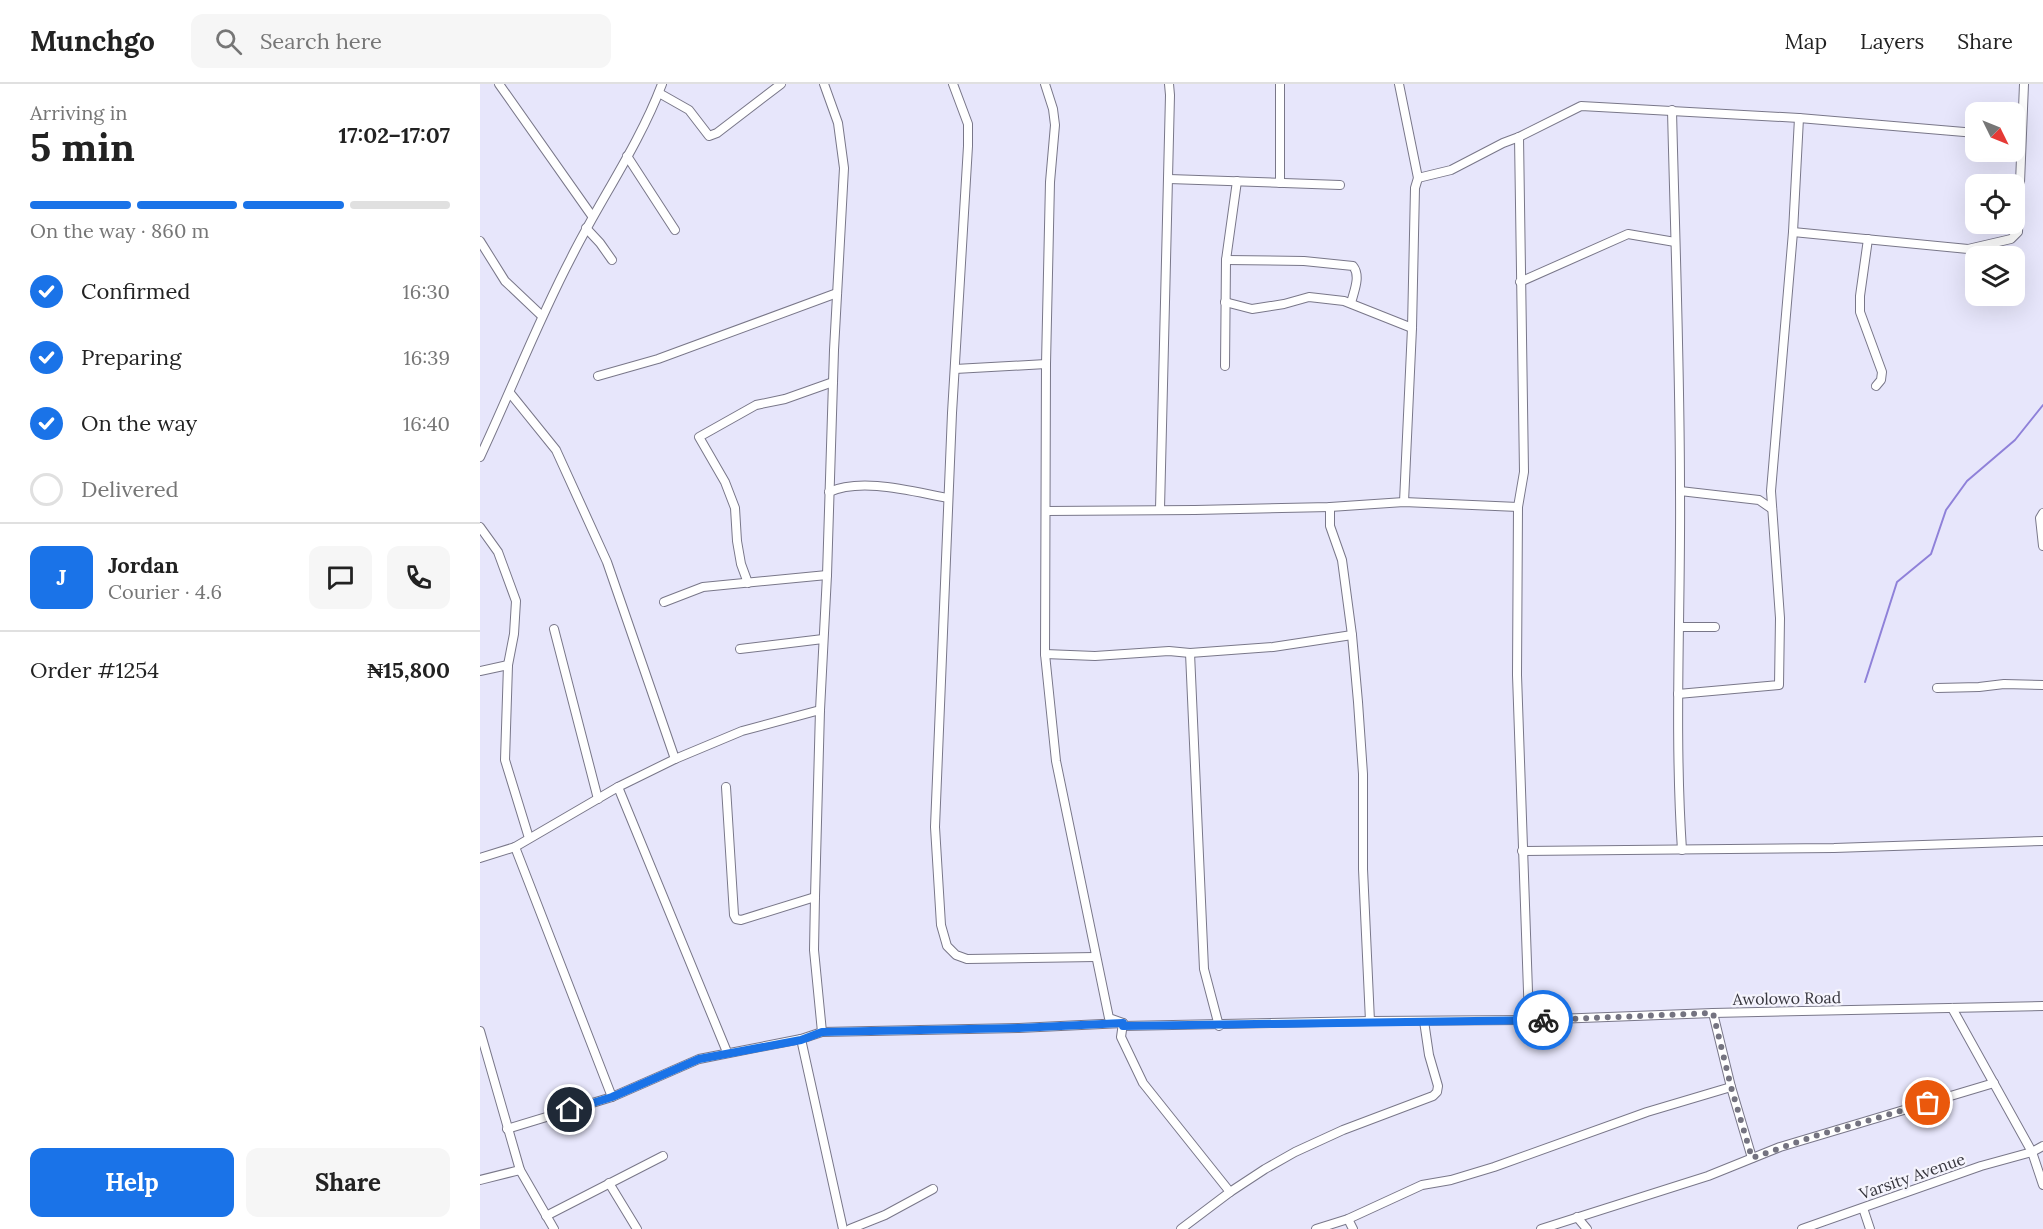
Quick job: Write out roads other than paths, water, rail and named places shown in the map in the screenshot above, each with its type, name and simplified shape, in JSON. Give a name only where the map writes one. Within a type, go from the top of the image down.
[{"type":"street","points":[[499,84],[592,216]]},
{"type":"street","points":[[480,457],[542,316],[592,216],[627,156],[662,84]]},
{"type":"street","points":[[659,93],[689,110],[709,136],[717,133],[781,84]]},
{"type":"street","points":[[822,1032],[814,950],[815,897],[833,382],[844,168],[838,123],[824,84]]},
{"type":"street","points":[[953,84],[968,124],[968,146],[948,498],[935,826],[941,925],[947,946],[956,955],[967,959],[1095,957]]},
{"type":"street","points":[[1045,84],[1053,109],[1054,125],[1050,182],[1046,364],[1045,654],[1056,761],[1109,1018],[1123,1023],[1121,1037],[1143,1083],[1230,1192]]},
{"type":"street","points":[[1160,509],[1169,179],[1170,95],[1168,84]]},
{"type":"street","points":[[1280,84],[1280,183]]},
{"type":"street","points":[[1399,84],[1418,178],[1415,188],[1412,328],[1404,502]]},
{"type":"street","points":[[2022,102],[2024,84]]},
{"type":"street","points":[[1418,178],[1451,170],[1503,142],[1519,137],[1581,106],[1799,118],[1965,132]]},
{"type":"street","points":[[1672,110],[1680,491],[1678,694],[1682,850]]},
{"type":"street","points":[[1678,694],[1779,685],[1780,618],[1771,491],[1793,232],[1799,118]]},
{"type":"street","points":[[1519,137],[1524,472],[1518,507],[1517,675],[1529,1020]]},
{"type":"street","points":[[627,156],[675,230]]},
{"type":"street","points":[[1793,232],[1968,249],[2011,239],[2018,232],[2018,162]]},
{"type":"street","points":[[1169,179],[1340,186]]},
{"type":"street","points":[[1225,366],[1226,260],[1237,181]]},
{"type":"street","points":[[586,228],[612,260]]},
{"type":"street","points":[[1520,282],[1628,234],[1675,242]]},
{"type":"street","points":[[1868,239],[1860,312],[1882,372],[1881,380],[1876,386]]},
{"type":"street","points":[[480,241],[505,281],[542,316]]},
{"type":"street","points":[[1226,260],[1304,261],[1353,266],[1357,276],[1351,303]]},
{"type":"street","points":[[598,376],[658,359],[837,293]]},
{"type":"street","points":[[1225,302],[1252,309],[1309,297],[1351,303],[1412,328]]},
{"type":"street","points":[[955,369],[1046,364]]},
{"type":"street","points":[[748,583],[741,564],[737,541],[735,508],[724,482],[699,437],[756,405],[785,399],[833,382]]},
{"type":"street","points":[[510,393],[556,450],[607,562],[675,759]]},
{"type":"street","points":[[830,471],[839,488]]},
{"type":"street","points":[[829,492],[839,488],[873,486],[948,498]]},
{"type":"street","points":[[1680,491],[1759,500],[1772,509]]},
{"type":"street","points":[[1759,500],[1771,491]]},
{"type":"street","points":[[1046,510],[1330,507],[1404,502],[1518,507]]},
{"type":"street","points":[[1330,507],[1330,526],[1342,560],[1352,635],[1363,774],[1363,869],[1370,1021]]},
{"type":"street","points":[[2043,513],[2040,518],[2043,546]]},
{"type":"street","points":[[480,527],[498,552],[516,601],[514,634],[508,664],[505,760],[529,838]]},
{"type":"street","points":[[664,602],[703,587],[826,575]]},
{"type":"street","points":[[1679,627],[1715,627]]},
{"type":"street","points":[[554,629],[598,799]]},
{"type":"street","points":[[1045,654],[1095,656],[1169,651],[1190,653],[1273,647],[1352,635]]},
{"type":"street","points":[[740,649],[823,639]]},
{"type":"street","points":[[1190,653],[1204,969],[1219,1026]]},
{"type":"street","points":[[480,671],[508,664]]},
{"type":"street","points":[[1937,688],[2004,684],[2043,685]]},
{"type":"street","points":[[480,858],[515,847],[618,787],[675,759],[742,730],[820,710]]},
{"type":"street","points":[[618,787],[727,1052]]},
{"type":"street","points":[[726,787],[736,919],[741,920],[815,897]]},
{"type":"street","points":[[1522,851],[1834,848],[2043,841]]},
{"type":"street","points":[[515,847],[612,1097]]},
{"type":"street","name":"Awolowo Road","points":[[507,1129],[612,1097],[684,1064],[727,1052],[801,1040],[822,1032],[1019,1028],[1123,1023],[1123,1026],[1219,1026],[1370,1021],[1529,1020],[1713,1013],[2043,1006]]},
{"type":"street","points":[[1952,1008],[2032,1152],[2043,1185]]},
{"type":"street","points":[[1713,1013],[1731,1087],[1752,1158]]},
{"type":"street","points":[[1181,1229],[1230,1192],[1295,1152],[1343,1130],[1433,1096],[1438,1086],[1429,1055],[1424,1022]]},
{"type":"street","points":[[480,1031],[520,1170],[554,1229]]},
{"type":"street","points":[[801,1040],[843,1229]]},
{"type":"street","points":[[1541,1229],[1708,1176],[1812,1137],[1994,1083]]},
{"type":"street","points":[[1316,1229],[1348,1219],[1422,1185],[1451,1180],[1494,1167],[1647,1112],[1731,1087]]},
{"type":"street","name":"Varsity Avenue","points":[[1802,1229],[1981,1166],[2032,1152],[2043,1146]]},
{"type":"street","points":[[546,1216],[663,1156]]},
{"type":"street","points":[[480,1180],[520,1170]]},
{"type":"street","points":[[609,1184],[637,1229]]},
{"type":"street","points":[[850,1229],[885,1215],[933,1189]]},
{"type":"street","points":[[1863,1208],[1870,1229]]},
{"type":"street","points":[[1577,1218],[1587,1229]]},
{"type":"street","points":[[1348,1219],[1353,1229]]},
{"type":"waterway","points":[[1865,682],[1897,582],[1931,554],[1946,510],[1967,481],[2015,440],[2043,405]]}]
